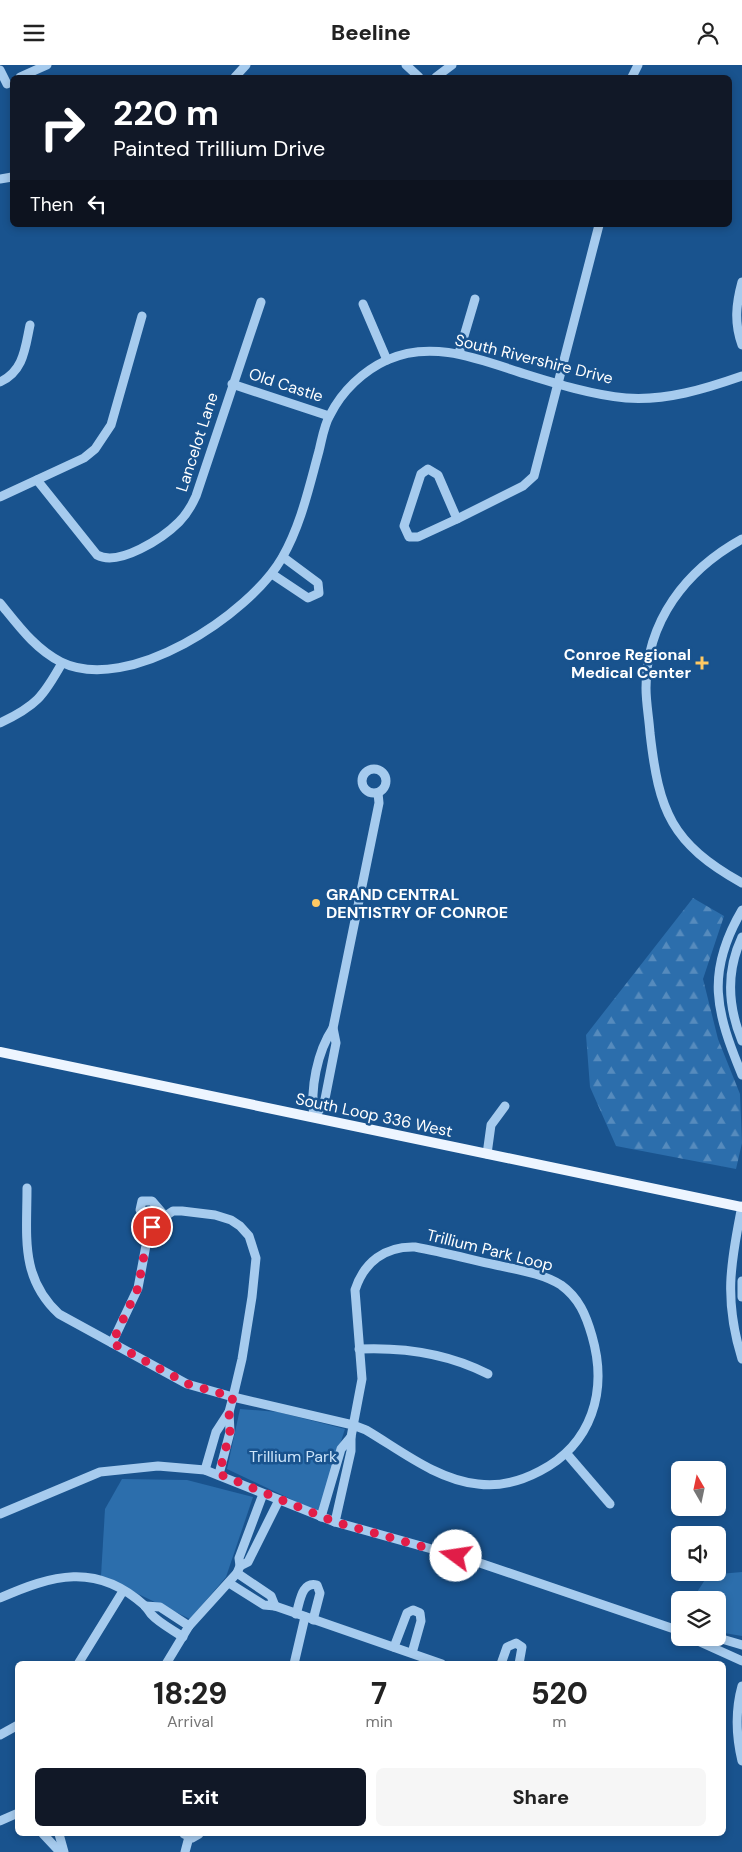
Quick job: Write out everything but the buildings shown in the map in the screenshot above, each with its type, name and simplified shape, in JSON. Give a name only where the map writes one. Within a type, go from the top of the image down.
[{"type":"main road","name":"South Loop 336 West","points":[[0,1052],[742,1207]]},
{"type":"street","points":[[24,75],[47,65]]},
{"type":"street","points":[[237,75],[246,65]]},
{"type":"street","points":[[406,65],[417,75]]},
{"type":"street","points":[[439,75],[452,65]]},
{"type":"street","points":[[0,70],[6,84]]},
{"type":"street","points":[[457,519],[438,475],[432,470],[424,471],[404,526],[405,533],[409,537],[418,537],[457,519],[523,487],[534,476],[598,227]]},
{"type":"street","points":[[742,282],[736,314],[737,332],[742,345]]},
{"type":"street","points":[[459,353],[475,299]]},
{"type":"street","name":"Lancelot Lane","points":[[37,480],[97,555],[104,559],[113,559],[158,539],[179,522],[190,509],[196,496],[232,384],[261,303]]},
{"type":"street","points":[[363,304],[387,360]]},
{"type":"street","points":[[0,497],[84,458],[102,440],[111,425],[142,316]]},
{"type":"street","points":[[0,382],[18,369],[24,355],[30,325]]},
{"type":"street","name":"South Rivershire Drive","points":[[62,663],[98,669],[129,666],[146,660],[200,634],[234,613],[267,582],[283,557],[300,521],[329,415],[350,386],[363,375],[387,360],[410,353],[432,350],[459,353],[558,384],[626,398],[649,398],[701,390],[742,376]]},
{"type":"street","name":"Old Castle","points":[[232,384],[329,415]]},
{"type":"street","points":[[742,539],[700,566],[674,598],[666,611],[652,648],[646,687],[655,776],[667,811],[676,827],[698,855],[742,883]]},
{"type":"street","points":[[272,574],[308,598],[319,593],[318,583],[283,557]]},
{"type":"street","points":[[0,603],[31,640],[62,663],[47,691],[37,701],[26,711],[0,723]]},
{"type":"street","points":[[314,1117],[324,1104],[336,1043],[334,1028],[379,803],[378,793]]},
{"type":"street","points":[[742,910],[723,952],[718,985],[720,1014],[724,1032],[742,1075]]},
{"type":"street","points":[[742,937],[735,957],[731,985],[732,1011],[742,1041]]},
{"type":"street","points":[[314,1117],[312,1099],[324,1042],[334,1028]]},
{"type":"street","points":[[487,1154],[491,1125],[505,1106]]},
{"type":"street","points":[[26,1188],[27,1258],[37,1287],[47,1303],[59,1314],[188,1384],[233,1397],[353,1425]]},
{"type":"street","points":[[152,1227],[140,1210],[142,1201],[152,1201],[164,1215]]},
{"type":"street","points":[[742,1207],[731,1261],[729,1287],[730,1309],[742,1359]]},
{"type":"street","points":[[112,1343],[138,1288],[147,1239],[152,1227],[164,1215],[182,1211],[231,1220],[240,1226],[253,1246],[256,1258],[242,1359],[229,1412],[230,1432],[219,1474]]},
{"type":"street","name":"Trillium Park Loop","points":[[335,1522],[351,1451],[351,1437],[353,1425],[362,1379],[355,1290],[358,1280],[369,1264],[388,1250],[400,1247],[423,1248],[549,1279],[572,1294],[580,1304],[587,1319],[597,1355],[599,1372],[595,1403],[584,1431],[567,1454],[538,1472],[504,1483],[477,1484],[446,1477],[366,1430],[353,1425]]},
{"type":"street","points":[[742,1281],[742,1297]]},
{"type":"street","points":[[359,1349],[393,1347],[415,1350],[448,1358],[488,1374]]},
{"type":"street","points":[[205,1470],[216,1432],[229,1412]]},
{"type":"street","name":"Trillium Park Loop","points":[[321,1517],[341,1449],[351,1437]]},
{"type":"street","points":[[567,1454],[610,1504]]},
{"type":"street","points":[[0,1513],[100,1472],[158,1466],[205,1470],[335,1522],[471,1560],[671,1629]]},
{"type":"street","points":[[238,1569],[239,1558],[263,1494]]},
{"type":"street","points":[[168,1661],[190,1626],[229,1583],[238,1569],[248,1562],[279,1500]]},
{"type":"street","points":[[238,1569],[271,1596],[274,1606]]},
{"type":"street","points":[[0,1598],[36,1582],[69,1576],[100,1580],[123,1591],[145,1606],[152,1615],[183,1637]]},
{"type":"street","points":[[229,1583],[264,1605],[274,1606],[434,1661]]},
{"type":"street","points":[[80,1661],[123,1591]]},
{"type":"street","points":[[145,1606],[160,1607],[190,1626]]},
{"type":"street","points":[[394,1647],[407,1613],[416,1611],[420,1613],[421,1621],[412,1653]]},
{"type":"street","points":[[295,1661],[305,1617]]},
{"type":"street","points":[[726,1640],[742,1645]]},
{"type":"street","points":[[502,1661],[507,1647],[516,1643],[522,1647],[520,1661]]},
{"type":"street","points":[[709,1646],[742,1661]]},
{"type":"street","points":[[742,1687],[737,1724],[737,1741],[742,1761]]},
{"type":"street","points":[[0,1735],[15,1727]]},
{"type":"street","points":[[0,1821],[15,1814]]},
{"type":"street","points":[[45,1836],[60,1852]]},
{"type":"street","points":[[60,1836],[64,1852]]},
{"type":"street","points":[[185,1852],[186,1836]]},
{"type":"green space","points":[[693,898],[724,916],[703,979],[718,1039],[740,1094],[742,1143],[736,1169],[616,1146],[590,1087],[586,1035]]},
{"type":"green space","name":"Trillium Park","points":[[240,1409],[278,1412],[345,1429],[318,1512],[227,1469]]},
{"type":"green space","points":[[122,1479],[187,1480],[253,1497],[226,1577],[190,1619],[101,1576],[105,1509]]},
{"type":"green space","points":[[742,1572],[742,1636],[726,1633],[726,1591],[698,1591],[704,1581],[726,1581],[726,1573]]},
{"type":"place","name":"Conroe Regional Medical Center","points":[[702,663]]},
{"type":"place","name":"GRAND CENTRAL DENTISTRY OF CONROE","points":[[316,903]]},
{"type":"route","points":[[152,1227],[147,1239],[138,1288],[112,1343],[188,1384],[233,1397],[229,1412],[230,1432],[219,1474],[263,1494],[335,1522],[456,1556]]}]
